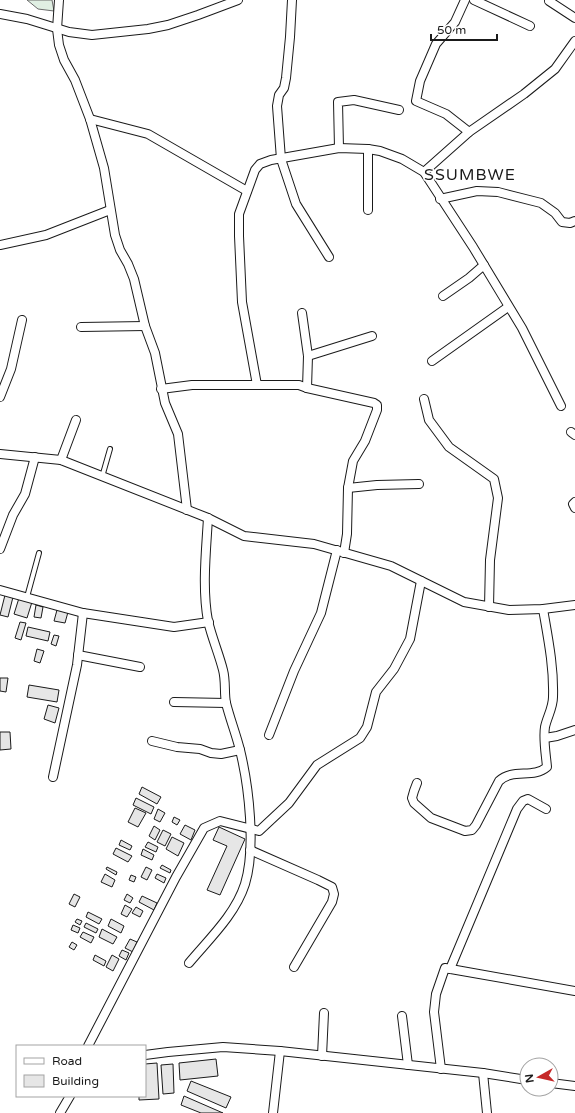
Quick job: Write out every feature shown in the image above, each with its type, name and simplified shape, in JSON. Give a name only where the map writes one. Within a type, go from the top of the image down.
[{"type":"street","points":[[59,0],[57,29],[59,45],[64,60],[75,80],[90,120],[104,168],[110,210],[120,250],[134,279],[145,326],[155,353],[165,403],[178,434],[187,510]]},
{"type":"street","points":[[0,14],[27,19],[73,33],[92,35],[148,29],[168,25],[198,16],[238,0]]},
{"type":"street","points":[[292,0],[286,78],[284,88],[279,95],[277,106],[281,159],[296,204],[329,256]]},
{"type":"street","points":[[465,0],[455,22],[436,44],[420,81],[416,101],[446,114],[469,132]]},
{"type":"street","points":[[474,0],[530,26]]},
{"type":"street","points":[[549,2],[575,18]]},
{"type":"street","points":[[424,172],[469,132],[524,94],[555,69],[575,40]]},
{"type":"street","points":[[339,148],[338,102],[354,100],[399,110]]},
{"type":"street","points":[[90,120],[148,134],[248,191]]},
{"type":"street","points":[[257,385],[242,302],[239,236],[239,214],[255,170],[260,164],[271,160],[339,148],[368,149],[380,151],[402,159],[424,172],[484,265],[522,328],[562,406]]},
{"type":"street","points":[[368,149],[368,210]]},
{"type":"street","points":[[440,199],[477,191],[498,192],[541,203],[555,213],[562,222],[570,223],[575,221]]},
{"type":"street","points":[[0,245],[46,235],[110,210]]},
{"type":"street","points":[[443,296],[469,278],[484,265]]},
{"type":"street","points":[[432,361],[508,307]]},
{"type":"street","points":[[302,313],[308,356],[307,388]]},
{"type":"street","points":[[0,396],[11,368],[22,320]]},
{"type":"street","points":[[81,327],[145,326]]},
{"type":"street","points":[[308,356],[372,336]]},
{"type":"street","points":[[162,389],[192,384],[298,385],[374,403],[377,405],[377,410],[365,440],[353,461],[348,488],[347,534],[321,613],[294,671],[269,735]]},
{"type":"street","points":[[424,398],[429,420],[449,447],[494,479],[498,498],[490,560],[489,607]]},
{"type":"street","points":[[61,460],[76,420]]},
{"type":"street","points":[[0,454],[61,460],[208,518],[244,536],[314,544],[391,566],[464,602],[509,610],[543,609],[575,605]]},
{"type":"street","points":[[0,549],[13,515],[25,494],[35,457]]},
{"type":"street","points":[[348,488],[377,485],[419,484]]},
{"type":"street","points":[[575,502],[573,504],[575,508]]},
{"type":"street","points":[[189,963],[224,923],[235,906],[244,886],[249,865],[250,850],[250,829],[245,776],[240,750],[226,702],[224,672],[209,622],[205,599],[208,518]]},
{"type":"street","points":[[89,1045],[176,876],[204,828],[220,821],[259,831],[289,803],[317,765],[360,738],[367,727],[376,692],[394,669],[410,639],[421,581]]},
{"type":"street","points":[[0,590],[83,613],[174,627],[209,622]]},
{"type":"street","points":[[417,783],[412,798],[414,803],[431,818],[465,831],[472,830],[499,781],[504,777],[510,774],[541,772],[547,767],[545,727],[551,712],[553,699],[552,665],[543,609]]},
{"type":"street","points":[[53,777],[78,654],[83,613]]},
{"type":"street","points":[[78,654],[140,667]]},
{"type":"street","points":[[174,702],[226,702]]},
{"type":"street","points":[[545,738],[575,730]]},
{"type":"street","points":[[152,741],[211,753],[221,754],[240,750]]},
{"type":"street","points":[[450,969],[517,809],[523,801],[528,799],[546,809]]},
{"type":"street","points":[[250,850],[332,887],[334,894],[332,902],[294,967]]},
{"type":"street","points":[[441,1069],[434,1012],[436,994],[445,968],[575,991]]},
{"type":"street","points":[[322,1056],[324,1013]]},
{"type":"street","points":[[402,1016],[408,1065]]},
{"type":"street","points":[[146,1055],[223,1047],[280,1051],[483,1073],[519,1079]]},
{"type":"street","points":[[273,1113],[280,1051]]},
{"type":"street","points":[[483,1073],[487,1113]]},
{"type":"street","points":[[559,1084],[575,1086]]},
{"type":"street","points":[[60,1113],[69,1097]]},
{"type":"lane","points":[[102,477],[110,449]]},
{"type":"lane","points":[[27,597],[39,553]]},
{"type":"green space","points":[[27,0],[52,0],[54,11],[38,9]]},
{"type":"building","points":[[5,595],[13,597],[8,617],[0,615]]},
{"type":"building","points":[[19,598],[32,602],[27,618],[14,614]]},
{"type":"building","points":[[36,605],[43,607],[41,618],[34,617]]},
{"type":"building","points":[[57,610],[68,612],[65,623],[54,621]]},
{"type":"building","points":[[20,622],[26,623],[21,640],[15,638]]},
{"type":"building","points":[[28,627],[50,632],[48,641],[26,636]]},
{"type":"building","points":[[54,635],[59,636],[56,646],[51,644]]},
{"type":"building","points":[[37,649],[44,651],[40,663],[34,661]]},
{"type":"building","points":[[0,678],[8,678],[6,692],[0,691]]},
{"type":"building","points":[[29,685],[59,690],[57,702],[27,697]]},
{"type":"building","points":[[48,705],[59,708],[55,723],[44,719]]},
{"type":"building","points":[[0,732],[10,732],[11,749],[0,750]]},
{"type":"building","points":[[142,787],[161,797],[157,804],[139,794]]},
{"type":"building","points":[[136,798],[154,807],[151,814],[133,805]]},
{"type":"building","points":[[135,808],[146,813],[138,827],[128,822]]},
{"type":"building","points":[[158,809],[165,813],[160,822],[154,819]]},
{"type":"building","points":[[174,817],[180,820],[177,825],[172,822]]},
{"type":"building","points":[[185,825],[195,830],[191,840],[180,834]]},
{"type":"building","points":[[154,826],[160,830],[155,840],[149,836]]},
{"type":"building","points":[[219,827],[245,839],[220,895],[207,890],[227,846],[213,840]]},
{"type":"building","points":[[163,830],[171,834],[165,846],[157,842]]},
{"type":"building","points":[[172,837],[184,843],[178,856],[166,849]]},
{"type":"building","points":[[121,840],[132,846],[130,850],[119,845]]},
{"type":"building","points":[[148,842],[158,847],[156,852],[145,847]]},
{"type":"building","points":[[116,848],[132,856],[128,862],[113,854]]},
{"type":"building","points":[[143,849],[154,855],[152,860],[141,855]]},
{"type":"building","points":[[162,865],[171,870],[170,873],[160,868]]},
{"type":"building","points":[[107,867],[117,872],[116,875],[106,869]]},
{"type":"building","points":[[146,867],[152,870],[147,880],[141,877]]},
{"type":"building","points":[[105,874],[115,880],[112,887],[101,882]]},
{"type":"building","points":[[157,874],[166,878],[164,883],[155,878]]},
{"type":"building","points":[[131,875],[136,877],[134,882],[129,880]]},
{"type":"building","points":[[74,894],[80,897],[75,907],[69,904]]},
{"type":"building","points":[[127,894],[133,898],[130,903],[124,900]]},
{"type":"building","points":[[142,896],[157,903],[154,910],[139,902]]},
{"type":"building","points":[[125,905],[132,909],[127,917],[121,914]]},
{"type":"building","points":[[136,907],[143,911],[140,917],[132,913]]},
{"type":"building","points":[[88,912],[102,919],[99,924],[86,917]]},
{"type":"building","points":[[77,919],[82,921],[80,925],[75,922]]},
{"type":"building","points":[[111,919],[124,926],[121,933],[108,926]]},
{"type":"building","points":[[86,923],[98,929],[96,933],[84,927]]},
{"type":"building","points":[[73,925],[80,928],[78,933],[71,930]]},
{"type":"building","points":[[102,929],[117,937],[113,944],[99,937]]},
{"type":"building","points":[[83,932],[94,937],[91,943],[80,937]]},
{"type":"building","points":[[130,939],[137,942],[133,952],[125,948]]},
{"type":"building","points":[[72,942],[77,945],[74,950],[69,947]]},
{"type":"building","points":[[122,950],[129,953],[126,960],[119,956]]},
{"type":"building","points":[[95,955],[106,961],[104,966],[93,960]]},
{"type":"building","points":[[112,955],[119,959],[113,971],[106,967]]},
{"type":"building","points":[[216,1059],[218,1076],[180,1080],[179,1063]]},
{"type":"building","points":[[157,1063],[159,1099],[139,1100],[139,1097],[146,1097],[146,1064]]},
{"type":"building","points":[[173,1064],[174,1093],[163,1094],[161,1065]]},
{"type":"building","points":[[191,1081],[231,1097],[226,1108],[187,1091]]},
{"type":"building","points":[[184,1096],[223,1113],[201,1113],[181,1105]]},
{"type":"district","name":"SSUMBWE","points":[[470,175]]}]
